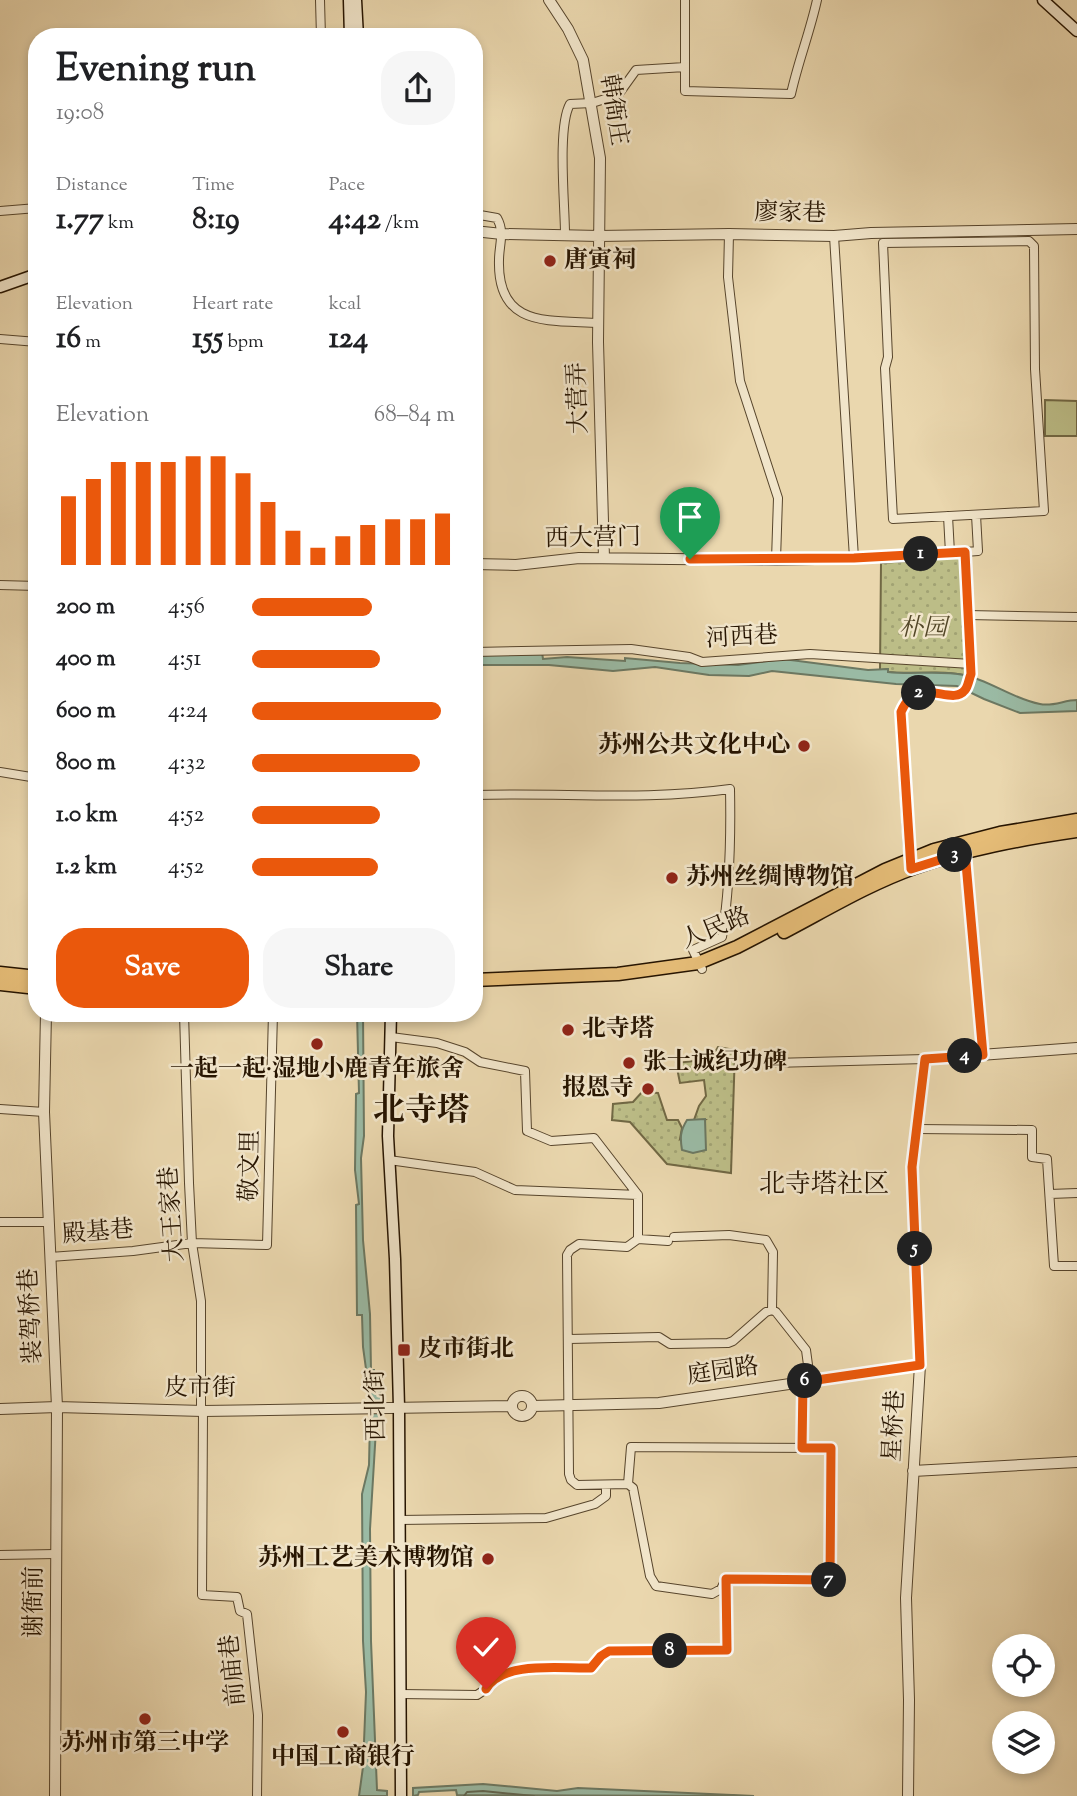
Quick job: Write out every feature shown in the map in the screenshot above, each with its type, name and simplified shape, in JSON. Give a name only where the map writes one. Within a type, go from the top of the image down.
[{"type":"main road","points":[[349,0],[350,28]]},
{"type":"main road","points":[[356,0],[358,28]]},
{"type":"main road","points":[[1043,0],[1077,31]]},
{"type":"main road","points":[[0,287],[28,277]]},
{"type":"main road","name":"人民路","points":[[483,989],[617,982],[672,976],[700,966],[853,886],[963,842],[1077,820]]},
{"type":"main road","name":"人民路","points":[[910,864],[1077,831]]},
{"type":"main road","name":"人民路","points":[[483,980],[618,974],[700,966]]},
{"type":"main road","points":[[0,973],[28,976]]},
{"type":"main road","points":[[0,984],[28,987]]},
{"type":"main road","name":"西北街","points":[[391,1022],[389,1160],[399,1407],[401,1796]]},
{"type":"street","points":[[320,0],[321,28]]},
{"type":"street","name":"韩衙庄","points":[[549,0],[568,29],[583,60],[592,103],[600,158],[598,236]]},
{"type":"street","points":[[685,0],[684,91],[791,94],[817,0]]},
{"type":"street","points":[[565,234],[564,154],[566,113],[570,104],[592,103],[618,95],[636,70],[685,67]]},
{"type":"street","points":[[0,211],[28,209]]},
{"type":"street","points":[[483,216],[498,218],[502,234],[498,275],[504,297],[510,305],[523,315],[536,320],[599,323]]},
{"type":"street","name":"廖家巷","points":[[483,232],[598,236],[834,236],[1077,229]]},
{"type":"street","points":[[729,234],[728,277],[740,381],[778,498],[776,560]]},
{"type":"street","name":"大营弄","points":[[598,236],[604,558]]},
{"type":"street","points":[[834,236],[854,558]]},
{"type":"street","points":[[1029,241],[1034,246],[1035,369],[1044,511],[948,516],[893,519],[885,368],[888,358],[883,243],[1029,241]]},
{"type":"street","points":[[0,339],[28,341]]},
{"type":"street","points":[[910,864],[901,712],[907,699],[919,692],[958,695],[965,691],[971,669],[965,552],[978,551],[976,515]]},
{"type":"street","points":[[948,516],[950,553]]},
{"type":"street","name":"西大营门","points":[[483,564],[516,565],[579,558],[776,560],[965,552]]},
{"type":"street","points":[[0,585],[28,586]]},
{"type":"street","points":[[968,615],[1077,617]]},
{"type":"street","name":"河西巷","points":[[483,652],[631,649],[689,657],[702,662],[810,654],[971,669]]},
{"type":"street","points":[[0,772],[28,777]]},
{"type":"street","points":[[483,795],[664,796],[730,789],[732,847],[722,937],[693,950],[700,966]]},
{"type":"street","points":[[965,852],[983,1055]]},
{"type":"street","name":"装驾桥巷","points":[[46,1022],[44,1112],[57,1407]]},
{"type":"street","name":"大王家巷","points":[[184,1022],[192,1243],[201,1301],[202,1411]]},
{"type":"street","name":"敬文里","points":[[192,1243],[267,1245],[274,1022]]},
{"type":"street","points":[[391,1037],[437,1043],[465,1052],[480,1062],[525,1071],[527,1131],[551,1140],[594,1138],[638,1195],[638,1239]]},
{"type":"street","points":[[773,1063],[925,1059],[1077,1048]]},
{"type":"street","name":"星桥巷","points":[[908,1796],[906,1598],[920,1365],[912,1167],[925,1059]]},
{"type":"street","points":[[0,1109],[44,1112]]},
{"type":"street","points":[[917,1129],[1032,1130],[1032,1157],[1047,1159],[1054,1266],[1077,1266]]},
{"type":"street","points":[[389,1160],[475,1172],[515,1190],[638,1195]]},
{"type":"street","points":[[1050,1194],[1077,1194]]},
{"type":"street","points":[[0,1222],[48,1222]]},
{"type":"street","points":[[726,1579],[721,1589],[706,1594],[660,1588],[653,1583],[650,1576],[635,1490],[628,1484],[577,1485],[570,1477],[567,1255],[579,1244],[627,1247],[638,1239],[729,1235],[766,1240],[773,1252],[772,1310]]},
{"type":"street","name":"殿基巷","points":[[50,1257],[133,1251],[192,1243]]},
{"type":"street","points":[[569,1339],[659,1337],[670,1344],[728,1343],[772,1310]]},
{"type":"street","points":[[772,1310],[806,1350],[807,1381],[802,1448]]},
{"type":"street","name":"庭园路","points":[[399,1407],[512,1406],[515,1413],[522,1416],[529,1413],[532,1406],[659,1403],[920,1365]]},
{"type":"street","name":"皮市街","points":[[0,1409],[57,1407],[202,1411],[399,1407]]},
{"type":"street","name":"谢衙前","points":[[55,1796],[57,1407]]},
{"type":"street","name":"前庙巷","points":[[202,1411],[202,1595],[237,1597],[240,1611],[247,1614],[258,1715],[257,1796]]},
{"type":"street","points":[[628,1484],[631,1447],[831,1448],[830,1580],[726,1579]]},
{"type":"street","points":[[913,1471],[1077,1462]]},
{"type":"street","points":[[399,1520],[546,1518],[595,1504],[606,1496],[606,1485]]},
{"type":"street","points":[[0,1555],[55,1554]]},
{"type":"street","points":[[400,1694],[477,1695],[504,1672],[591,1668],[609,1651],[727,1650],[726,1579]]},
{"type":"green space","points":[[1045,400],[1077,401],[1077,436],[1045,436]]},
{"type":"green space","name":"朴园","points":[[963,557],[969,676],[880,670],[881,563]]},
{"type":"green space","points":[[718,1047],[735,1050],[731,1173],[667,1164],[630,1122],[612,1120],[613,1104],[633,1102],[642,1092],[658,1093],[667,1120],[678,1120],[682,1128],[680,1139],[705,1120],[694,1120],[706,1096],[704,1080],[680,1083],[676,1063],[711,1059]]},
{"type":"water","points":[[542,652],[543,659],[567,657],[625,661],[625,658],[738,665],[783,659],[868,670],[888,669],[888,672],[955,674],[973,677],[1040,704],[1077,700],[1077,711],[1020,713],[957,686],[896,684],[772,671],[749,676],[709,675],[655,667],[613,671],[549,665],[483,665],[483,655]]},
{"type":"water","points":[[357,1022],[363,1022],[363,1240],[370,1314],[371,1370],[374,1370],[374,1386],[379,1386],[383,1398],[381,1424],[376,1429],[370,1529],[371,1641],[377,1790],[387,1791],[387,1796],[359,1796],[366,1692],[362,1494],[369,1465],[370,1398],[362,1315],[357,1315],[356,1205],[359,1204],[355,1170],[356,1094],[359,1093]]},
{"type":"water","points":[[705,1119],[706,1150],[693,1153],[682,1150],[681,1135],[687,1120]]},
{"type":"water","points":[[483,1784],[557,1791],[578,1788],[754,1796],[457,1795],[456,1790],[419,1792],[413,1796],[413,1788]]},
{"type":"place","name":"唐寅祠","points":[[550,261]]},
{"type":"place","name":"苏州公共文化中心","points":[[804,746]]},
{"type":"place","name":"苏州丝绸博物馆","points":[[672,878]]},
{"type":"place","name":"北寺塔","points":[[568,1030]]},
{"type":"place","name":"一起一起·湿地小鹿青年旅舍","points":[[317,1044]]},
{"type":"place","name":"张士诚纪功碑","points":[[629,1063]]},
{"type":"place","name":"报恩寺","points":[[648,1089]]},
{"type":"place","name":"皮市街北","points":[[404,1350]]},
{"type":"place","name":"苏州工艺美术博物馆","points":[[488,1559]]},
{"type":"place","name":"苏州市第三中学","points":[[145,1719]]},
{"type":"place","name":"中国工商银行","points":[[343,1732]]},
{"type":"district","name":"北寺塔","points":[[421,1112]]},
{"type":"district","name":"北寺塔社区","points":[[824,1185]]},
{"type":"route","points":[[486,1689],[496,1677],[512,1670],[591,1668],[609,1651],[727,1650],[726,1579],[830,1580],[831,1448],[802,1448],[803,1382],[920,1365],[912,1167],[925,1059],[983,1055],[965,852],[911,869],[901,712],[907,699],[919,692],[958,695],[965,691],[971,674],[965,552],[776,560],[690,559]]}]
